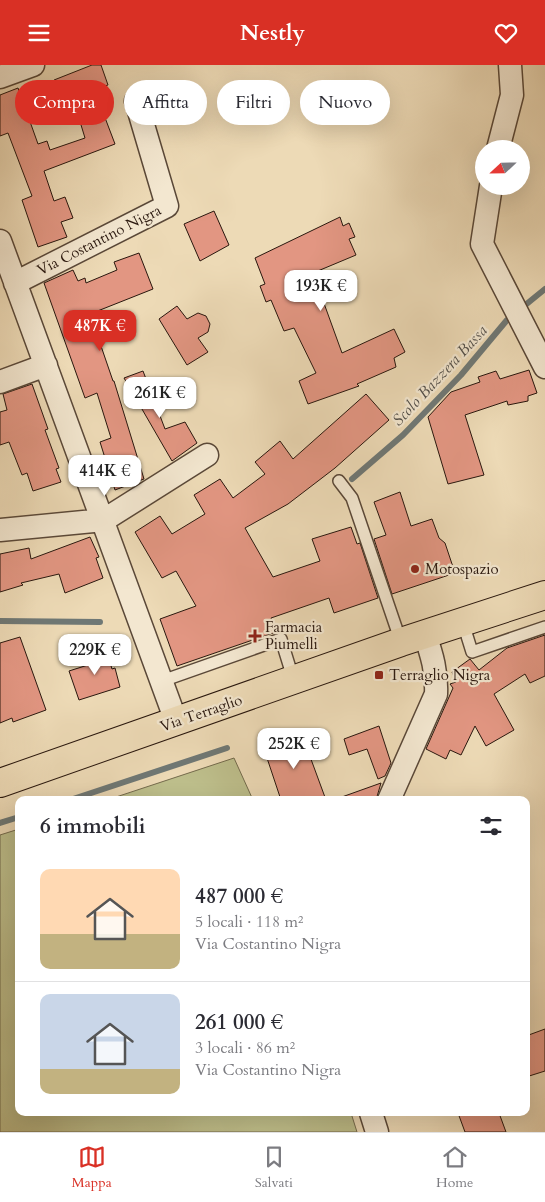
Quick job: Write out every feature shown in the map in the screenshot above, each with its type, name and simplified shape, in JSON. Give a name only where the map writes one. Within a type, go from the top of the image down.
[{"type":"main road","name":"Via Terraglio","points":[[0,783],[545,595]]},
{"type":"street","points":[[0,77],[33,65]]},
{"type":"street","points":[[500,140],[512,95],[510,65]]},
{"type":"street","name":"Via Costantino Nigra","points":[[16,283],[167,206],[143,125]]},
{"type":"street","points":[[490,195],[482,244],[545,367]]},
{"type":"street","points":[[0,241],[104,520],[176,721]]},
{"type":"street","points":[[0,382],[46,365]]},
{"type":"street","points":[[0,530],[104,520],[207,455]]},
{"type":"street","points":[[391,796],[436,695],[437,678],[434,660],[413,639]]},
{"type":"street","points":[[372,1116],[378,1132]]},
{"type":"lane","points":[[339,481],[352,498],[413,639]]},
{"type":"lane","points":[[463,623],[472,651],[545,627]]},
{"type":"lane","points":[[162,681],[280,639],[294,681]]},
{"type":"green space","points":[[234,758],[251,796],[119,796]]},
{"type":"green space","points":[[15,830],[15,1116],[352,1116],[357,1132],[0,1132],[0,835]]},
{"type":"building","points":[[92,65],[101,65],[106,80],[54,80]]},
{"type":"building","points":[[15,89],[15,125],[31,125],[38,144],[47,141],[50,150],[85,138],[81,125],[108,125],[115,144],[44,171],[54,201],[65,197],[73,218],[61,222],[67,237],[38,247],[22,200],[32,196],[8,133],[0,136],[0,95]]},
{"type":"building","points":[[214,211],[229,245],[200,261],[184,224]]},
{"type":"building","points":[[340,217],[343,226],[349,223],[355,237],[349,239],[356,255],[313,273],[342,353],[394,329],[405,352],[394,358],[396,367],[357,384],[359,386],[308,404],[299,381],[316,373],[294,328],[284,331],[271,300],[266,302],[260,286],[265,284],[255,258]]},
{"type":"building","points":[[139,253],[153,289],[90,314],[114,381],[144,479],[115,490],[100,442],[111,438],[97,393],[85,398],[44,283],[73,270],[78,281],[85,278],[86,283],[117,270],[114,262]]},
{"type":"building","points":[[177,306],[187,319],[198,313],[206,316],[210,324],[208,332],[198,338],[208,352],[187,365],[159,319]]},
{"type":"building","points":[[529,370],[537,393],[528,396],[528,401],[508,405],[507,401],[465,415],[484,475],[448,484],[428,417],[451,392],[480,382],[478,377],[496,371],[500,379]]},
{"type":"building","points":[[143,371],[165,429],[185,422],[197,443],[172,461],[124,378]]},
{"type":"building","points":[[32,384],[48,429],[45,430],[59,468],[56,469],[61,482],[33,491],[27,473],[22,475],[9,442],[0,445],[0,412],[7,410],[3,394]]},
{"type":"building","points":[[366,394],[389,420],[335,468],[288,504],[245,528],[273,577],[320,561],[312,539],[351,527],[357,544],[360,543],[378,598],[334,613],[329,598],[271,618],[276,632],[177,666],[160,619],[196,606],[176,571],[162,578],[135,532],[160,516],[172,534],[205,514],[194,495],[220,479],[233,498],[265,474],[255,462],[280,441],[293,459]]},
{"type":"building","points":[[400,492],[411,526],[432,519],[439,538],[445,543],[455,573],[392,594],[374,539],[386,535],[374,502]]},
{"type":"building","points":[[90,537],[99,557],[96,558],[103,578],[65,593],[59,574],[21,583],[23,585],[0,592],[0,554],[29,548],[31,559]]},
{"type":"building","points":[[545,635],[545,676],[530,683],[525,674],[494,694],[514,730],[486,746],[475,726],[461,755],[450,750],[446,759],[426,749],[453,688],[450,684],[456,682],[452,672],[470,659],[479,670],[507,648]]},
{"type":"building","points":[[20,637],[46,710],[13,722],[12,718],[0,723],[0,643]]},
{"type":"building","points":[[106,649],[112,669],[115,668],[120,687],[79,700],[69,671],[91,664],[87,656]]},
{"type":"building","points":[[379,726],[391,763],[385,776],[378,779],[367,749],[349,755],[344,739]]},
{"type":"building","points":[[301,732],[325,796],[280,796],[263,746]]},
{"type":"building","points":[[381,783],[377,796],[345,796]]},
{"type":"building","points":[[545,1029],[545,1071],[530,1076],[530,1035]]},
{"type":"building","points":[[459,1116],[500,1116],[506,1132],[465,1132]]},
{"type":"waterway","name":"Scolo Bazzera Bassa","points":[[352,479],[403,435],[461,375],[507,320],[545,289]]},
{"type":"waterway","name":"Scolo Bazzera Bassa","points":[[0,621],[100,622]]},
{"type":"waterway","points":[[82,796],[227,748]]},
{"type":"waterway","points":[[0,823],[15,818]]},
{"type":"place","name":"Motospazio","points":[[415,569]]},
{"type":"place","name":"Farmacia Piumelli","points":[[255,636]]},
{"type":"place","name":"Terraglio Nigra","points":[[379,675]]}]
